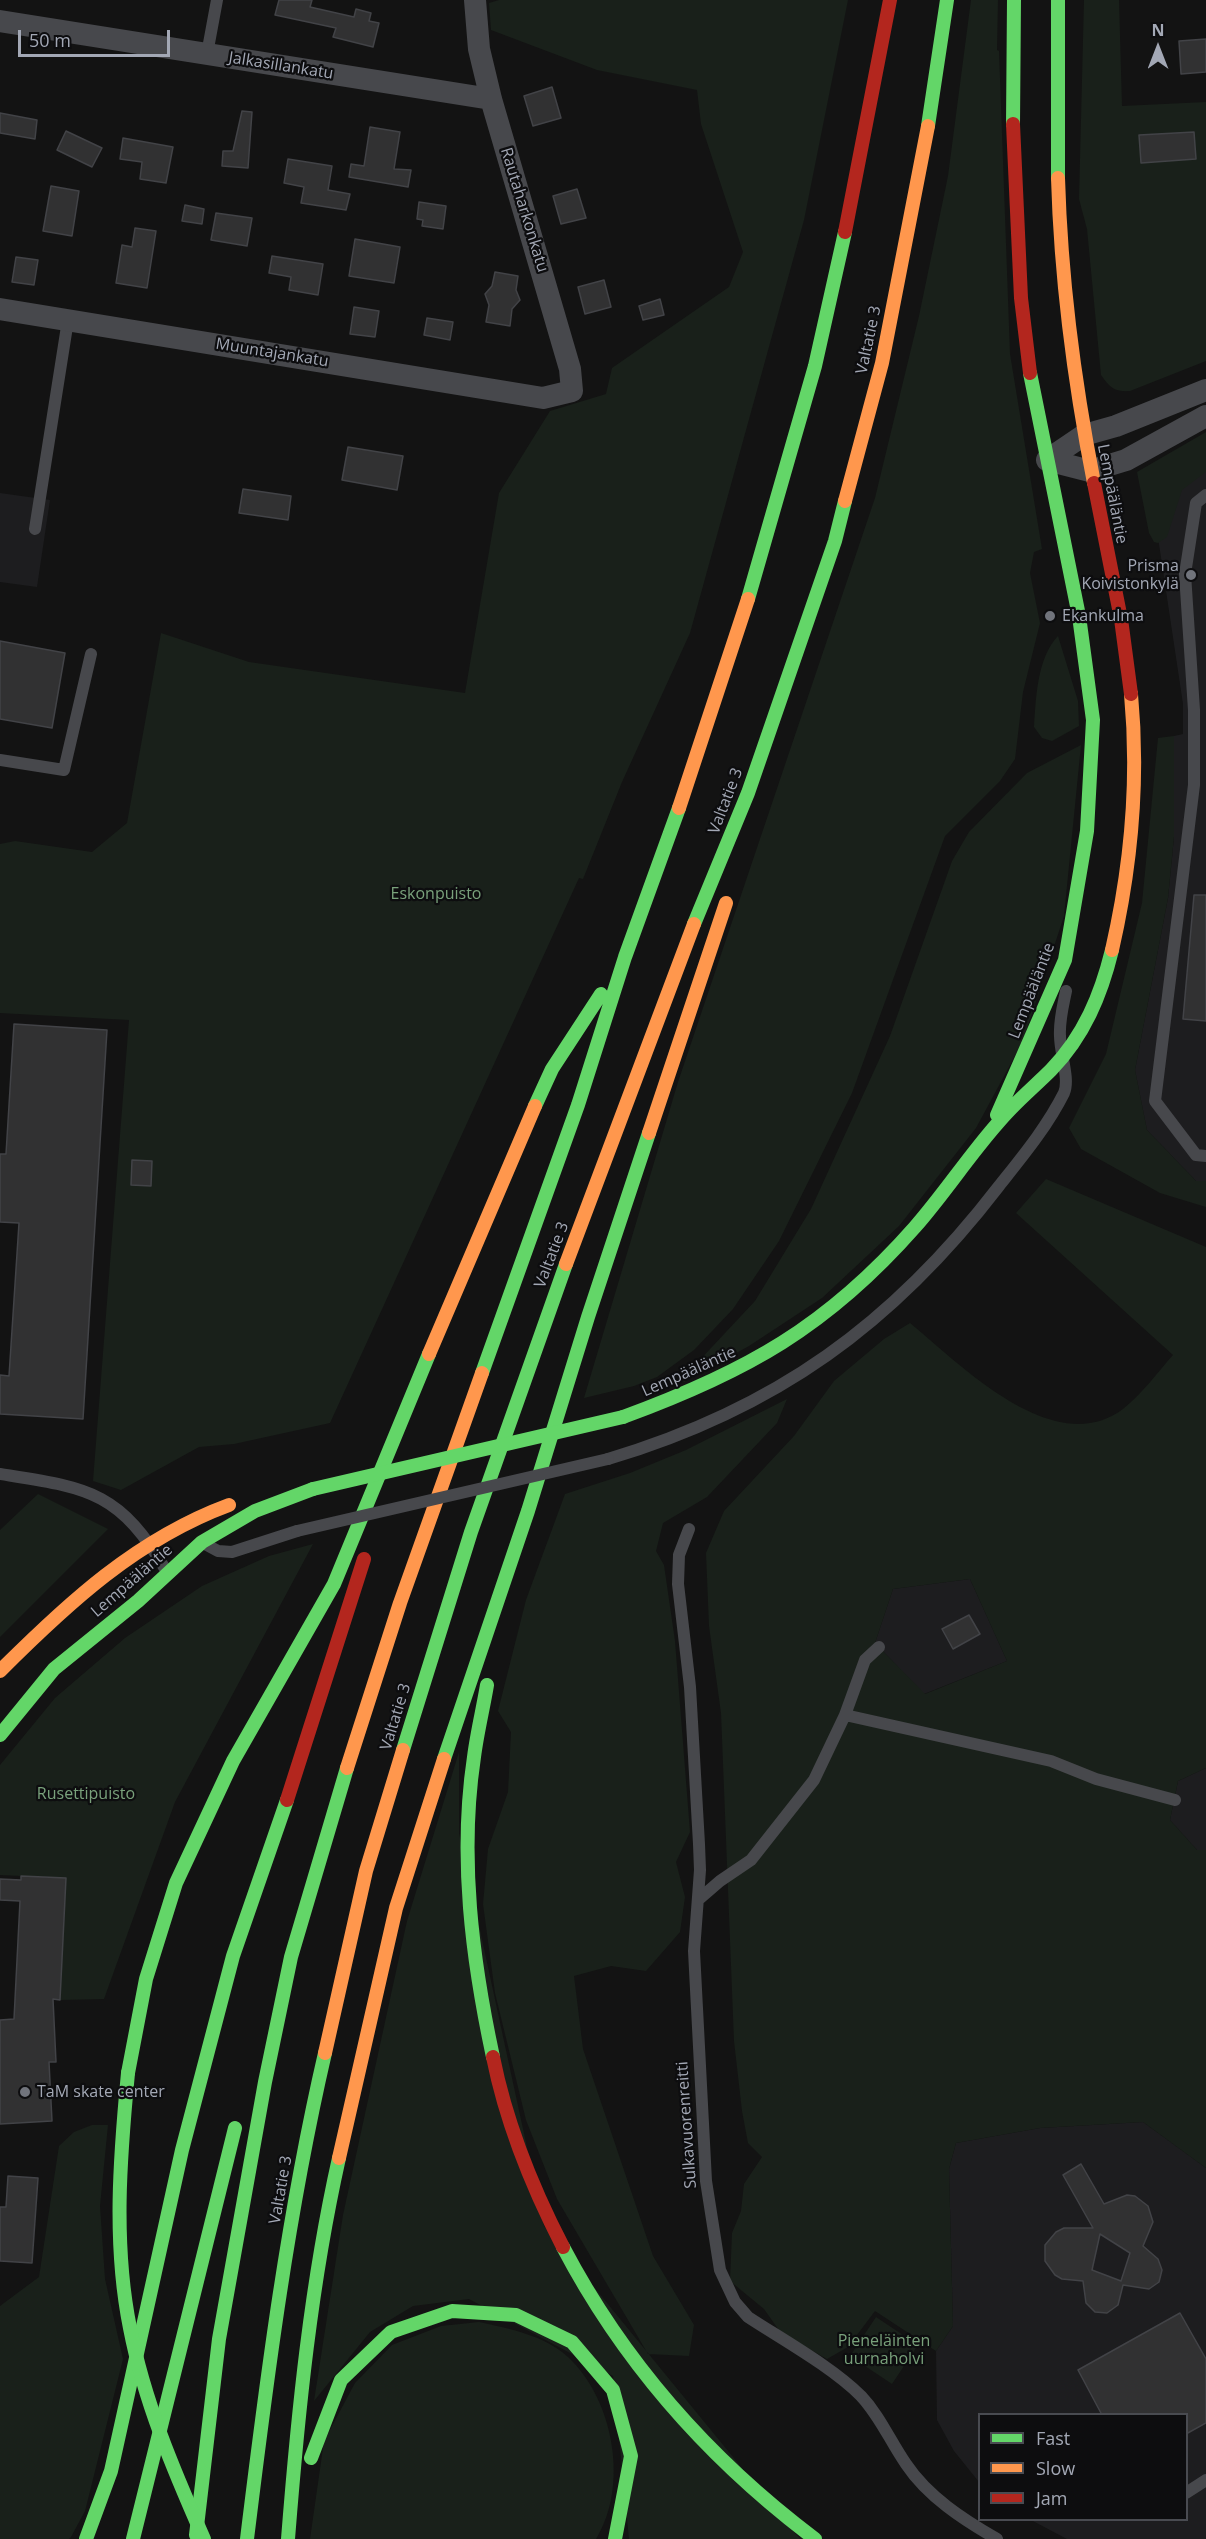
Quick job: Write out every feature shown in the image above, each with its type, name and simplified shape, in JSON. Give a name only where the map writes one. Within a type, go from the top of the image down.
[{"type":"main road","name":"Valtatie 3","points":[[195,2539],[219,2339],[265,2082],[291,1957],[334,1809],[400,1603],[578,1105],[625,957],[689,782],[752,586],[815,366],[858,173],[890,0]]},
{"type":"main road","name":"Valtatie 3","points":[[247,2539],[268,2364],[295,2201],[316,2091],[366,1871],[471,1532],[533,1352],[684,949],[748,793],[835,541],[882,363],[921,171],[947,0]]},
{"type":"main road","name":"Lempääläntie","points":[[990,1131],[1065,960],[1087,831],[1093,720],[1079,616],[1032,385],[1021,298],[1013,141],[1014,0]]},
{"type":"main road","name":"Lempääläntie","points":[[0,1671],[66,1608],[150,1542],[227,1505],[313,1490],[623,1417],[734,1371],[774,1350],[813,1322],[898,1247],[940,1200],[990,1131],[1061,1060],[1087,1022],[1104,978],[1118,926],[1132,833],[1135,769],[1132,707],[1119,612],[1090,471],[1069,343],[1060,240],[1056,153],[1058,0]]},
{"type":"main road","points":[[743,844],[748,793]]},
{"type":"main road","points":[[288,2539],[295,2454],[324,2225],[396,1908],[731,886]]},
{"type":"main road","points":[[204,2539],[168,2453],[138,2363],[126,2304],[121,2252],[119,2157],[128,2073],[146,1979],[176,1883],[233,1761],[334,1584],[487,1215],[552,1070],[625,957]]},
{"type":"main road","points":[[374,1528],[423,1371]]},
{"type":"main road","name":"Lempääläntie","points":[[0,1735],[54,1669],[138,1601],[202,1542],[255,1511],[313,1490]]},
{"type":"main road","points":[[528,1511],[480,1712],[471,1782],[468,1857],[469,1922],[481,1997],[518,2145],[580,2281],[619,2339],[665,2398],[730,2467],[786,2519],[815,2539]]},
{"type":"main road","points":[[86,2539],[111,2471],[182,2150],[233,1956],[366,1550]]},
{"type":"main road","points":[[254,2062],[291,1957]]},
{"type":"main road","points":[[133,2539],[179,2362],[238,2117]]},
{"type":"main road","points":[[296,2539],[315,2436],[330,2397],[364,2352],[386,2334],[415,2318],[446,2310],[482,2310],[517,2315],[545,2325],[573,2341],[611,2384],[622,2409],[629,2441],[630,2484],[625,2512],[615,2539]]},
{"type":"street","name":"Rautaharkonkatu","points":[[475,0],[479,49],[491,99],[570,369],[572,391],[543,398]]},
{"type":"street","name":"Jalkasillankatu","points":[[0,21],[491,99]]},
{"type":"street","name":"Muuntajankatu","points":[[0,309],[543,398]]},
{"type":"street","points":[[1047,460],[1084,435],[1116,426],[1206,390]]},
{"type":"street","points":[[1047,460],[1090,471],[1126,460],[1206,416]]},
{"type":"lane","points":[[207,54],[217,0]]},
{"type":"lane","points":[[35,530],[68,320]]},
{"type":"lane","points":[[1206,495],[1196,503],[1185,574],[1200,768],[1194,785],[1155,1101],[1196,1155],[1206,1156]]},
{"type":"lane","points":[[0,760],[64,770],[91,654]]},
{"type":"lane","points":[[202,1542],[218,1551],[232,1552],[297,1531],[608,1459],[674,1437],[755,1400],[825,1358],[888,1309],[968,1226],[1032,1145],[1065,1092],[1068,1077],[1061,1060],[1060,1033],[1069,975],[1065,960]]},
{"type":"lane","points":[[0,1473],[73,1486],[113,1505],[126,1514],[150,1542],[168,1573]]},
{"type":"lane","name":"Sulkavuorenreitti","points":[[689,1529],[679,1555],[678,1584],[690,1687],[700,1870],[694,1951],[700,2088],[710,2216],[716,2256],[724,2282],[735,2302],[748,2317],[858,2394],[884,2425],[907,2466],[928,2489],[973,2525],[997,2539]]},
{"type":"lane","points":[[698,1900],[720,1881],[751,1860],[813,1780],[845,1715],[865,1660],[879,1647]]},
{"type":"lane","points":[[845,1715],[1051,1761],[1096,1779],[1175,1800]]},
{"type":"lane","points":[[1188,2492],[1206,2480]]},
{"type":"shaded area","points":[[1206,449],[1206,1181],[1196,1181],[1147,1130],[1135,1070],[1168,898],[1174,837],[1174,736],[1183,734],[1183,704],[1156,524]]},
{"type":"shaded area","points":[[0,493],[50,500],[37,587],[0,582]]},
{"type":"shaded area","points":[[970,1579],[1007,1661],[924,1694],[875,1643],[893,1589]]},
{"type":"shaded area","points":[[1206,1768],[1206,1850],[1197,1850],[1170,1820],[1178,1781]]},
{"type":"shaded area","points":[[1143,2122],[1206,2168],[1206,2539],[1067,2539],[1033,2521],[1188,2521],[1188,2413],[978,2413],[978,2481],[954,2451],[937,2420],[936,2351],[953,2326],[949,2169],[956,2143],[1040,2128]]},
{"type":"green space","name":"Eskonpuisto","points":[[499,0],[848,0],[804,220],[690,633],[622,782],[583,879],[579,878],[330,1423],[234,1444],[199,1447],[121,1490],[93,1481],[129,1020],[0,1013],[0,844],[15,841],[92,852],[127,823],[161,633],[249,662],[465,693],[499,493],[550,411],[606,394],[612,368],[729,287],[743,252],[701,124],[697,90],[597,70],[491,30],[489,3]]},
{"type":"green space","points":[[971,0],[998,0],[997,50],[999,51],[1010,354],[1042,549],[1034,552],[1030,573],[1040,623],[1023,692],[1015,759],[1000,781],[945,836],[852,1093],[779,1241],[733,1309],[694,1350],[657,1377],[634,1386],[584,1398],[678,1082],[875,498],[919,316],[948,176]]},
{"type":"green space","points":[[1084,0],[1119,0],[1122,106],[1206,102],[1206,361],[1130,391],[1113,388],[1101,375],[1087,229],[1079,199]]},
{"type":"green space","points":[[1206,432],[1206,472],[1182,490],[1167,537],[1158,543],[1154,542],[1149,533],[1137,472]]},
{"type":"green space","points":[[1058,636],[1078,701],[1079,726],[1052,741],[1042,738],[1034,727],[1042,667],[1051,645]]},
{"type":"green space","points":[[1174,736],[1174,837],[1168,898],[1135,1070],[1147,1130],[1196,1181],[1206,1181],[1206,1207],[1160,1193],[1081,1149],[1069,1128],[1106,1054],[1142,903],[1158,738]]},
{"type":"green space","points":[[1081,745],[1064,916],[1023,1041],[976,1128],[899,1226],[822,1298],[749,1346],[684,1382],[682,1379],[755,1301],[811,1209],[890,1036],[952,861],[969,832],[1027,773]]},
{"type":"green space","points":[[1046,1179],[1206,1247],[1206,1768],[1178,1781],[1170,1820],[1197,1850],[1206,1850],[1206,2168],[1143,2122],[1040,2128],[956,2143],[949,2169],[953,2326],[936,2351],[875,2311],[848,2347],[827,2359],[781,2333],[764,2309],[730,2281],[732,2233],[741,2211],[744,2184],[762,2157],[748,2143],[734,2041],[721,1713],[709,1626],[706,1553],[724,1511],[794,1436],[834,1381],[884,1339],[910,1323],[981,1382],[1009,1401],[1038,1415],[1068,1423],[1096,1422],[1123,1409],[1143,1390],[1173,1355],[1016,1213]],"holes":[[[970,1579],[1007,1661],[925,1694],[875,1643],[893,1589]]]},
{"type":"green space","points":[[787,1399],[777,1423],[707,1497],[663,1523],[656,1551],[664,1565],[675,1641],[690,1832],[676,1862],[685,1897],[680,1932],[646,1971],[611,1966],[574,1976],[583,2049],[653,2256],[694,2325],[689,2356],[648,2354],[557,2199],[526,2120],[495,1993],[483,1904],[488,1849],[508,1792],[511,1732],[498,1711],[526,1600],[565,1494],[630,1473],[686,1450]]},
{"type":"green space","points":[[38,1494],[108,1529],[0,1637],[0,1530]]},
{"type":"green space","name":"Rusettipuisto","points":[[313,1544],[175,1802],[104,1999],[60,2000],[66,1878],[0,1875],[0,1765],[55,1698],[125,1638],[202,1586],[269,1556]]},
{"type":"green space","points":[[459,1752],[459,1833],[544,2226],[800,2539],[629,2539],[613,2376],[469,2299],[413,2306],[370,2332],[314,2401],[343,2215],[407,1921]]},
{"type":"green space","points":[[92,2125],[108,2125],[100,2206],[105,2279],[123,2359],[85,2511],[71,2537],[69,2539],[0,2539],[0,2306],[39,2277],[59,2146],[74,2132]]},
{"type":"green space","name":"Pieneläinten uurnaholvi","points":[[876,2317],[918,2345],[892,2384],[850,2356]]},
{"type":"green space","points":[[479,2322],[526,2334],[559,2349],[584,2375],[596,2396],[606,2420],[612,2444],[614,2469],[612,2494],[606,2518],[596,2539],[310,2539],[324,2441],[355,2383],[392,2345],[441,2326]]},
{"type":"building","points":[[279,0],[312,0],[310,7],[354,17],[356,9],[371,13],[369,21],[379,23],[373,47],[333,37],[336,28],[275,15]]},
{"type":"building","points":[[1206,39],[1206,72],[1181,74],[1179,41]]},
{"type":"building","points":[[552,87],[561,118],[533,126],[524,96]]},
{"type":"building","points":[[242,111],[252,112],[248,168],[222,166],[223,151],[233,151]]},
{"type":"building","points":[[0,113],[37,120],[35,139],[0,133]]},
{"type":"building","points":[[370,127],[400,132],[394,169],[411,170],[408,187],[349,177],[351,164],[364,166]]},
{"type":"building","points":[[66,131],[102,148],[92,167],[57,150]]},
{"type":"building","points":[[1194,132],[1196,159],[1141,163],[1139,135]]},
{"type":"building","points":[[123,138],[173,147],[166,183],[140,179],[142,162],[120,159]]},
{"type":"building","points":[[288,159],[332,166],[328,190],[350,194],[346,210],[301,203],[304,187],[284,183]]},
{"type":"building","points":[[51,186],[79,191],[72,236],[43,231]]},
{"type":"building","points":[[577,189],[586,218],[561,224],[553,196]]},
{"type":"building","points":[[419,202],[446,206],[443,229],[422,226],[423,220],[417,219]]},
{"type":"building","points":[[185,205],[204,209],[202,224],[182,221]]},
{"type":"building","points":[[216,213],[252,218],[247,246],[211,240]]},
{"type":"building","points":[[135,228],[156,231],[147,288],[116,283],[122,245],[132,247]]},
{"type":"building","points":[[355,239],[400,247],[394,283],[349,276]]},
{"type":"building","points":[[272,256],[323,264],[318,295],[289,290],[291,277],[269,273]]},
{"type":"building","points":[[16,257],[38,260],[34,285],[12,282]]},
{"type":"building","points":[[495,272],[518,276],[516,290],[520,300],[512,309],[510,326],[486,322],[489,305],[485,294],[492,286]]},
{"type":"building","points":[[604,280],[611,307],[585,314],[578,287]]},
{"type":"building","points":[[660,299],[664,315],[643,320],[639,306]]},
{"type":"building","points":[[354,307],[379,311],[375,337],[350,334]]},
{"type":"building","points":[[427,318],[453,322],[450,340],[424,335]]},
{"type":"building","points":[[348,447],[403,456],[397,490],[342,480]]},
{"type":"building","points":[[243,489],[291,496],[288,520],[239,513]]},
{"type":"building","points":[[0,641],[65,653],[52,728],[0,719]]},
{"type":"building","points":[[1194,895],[1206,895],[1206,1021],[1183,1019]]},
{"type":"building","points":[[14,1024],[107,1030],[83,1419],[0,1414],[0,1375],[9,1376],[19,1223],[0,1222],[0,1154],[6,1154]]},
{"type":"building","points":[[132,1160],[152,1161],[151,1186],[131,1185]]},
{"type":"building","points":[[969,1615],[980,1634],[953,1649],[942,1629]]},
{"type":"building","points":[[21,1876],[66,1878],[60,2000],[53,1999],[56,2062],[49,2062],[52,2121],[0,2124],[0,2020],[14,2019],[20,1901],[0,1900],[0,1879],[21,1880]]},
{"type":"building","points":[[1081,2164],[1104,2204],[1127,2195],[1135,2196],[1148,2206],[1153,2222],[1143,2246],[1158,2259],[1162,2270],[1159,2282],[1149,2289],[1123,2285],[1118,2305],[1107,2313],[1095,2312],[1086,2303],[1083,2281],[1062,2279],[1055,2275],[1045,2261],[1045,2245],[1056,2232],[1064,2228],[1093,2228],[1063,2175]],"holes":[[[1100,2234],[1130,2253],[1121,2281],[1092,2270]]]},
{"type":"building","points":[[8,2176],[38,2178],[32,2263],[0,2261],[0,2207],[6,2207]]},
{"type":"building","points":[[1180,2313],[1206,2359],[1206,2423],[1188,2433],[1188,2413],[1101,2413],[1078,2370]]},
{"type":"traffic: fast","points":[[928,126],[947,0]]},
{"type":"traffic: fast","points":[[1013,124],[1014,0]]},
{"type":"traffic: fast","points":[[1058,0],[1058,178]]},
{"type":"traffic: fast","points":[[748,599],[815,366],[845,232]]},
{"type":"traffic: fast","points":[[997,1115],[1065,960],[1087,831],[1093,720],[1079,616],[1030,373]]},
{"type":"traffic: fast","points":[[694,924],[748,793],[835,541],[845,501]]},
{"type":"traffic: fast","points":[[482,1373],[578,1105],[625,957],[679,808]]},
{"type":"traffic: fast","points":[[623,1417],[667,1400],[746,1363],[782,1343],[850,1293],[915,1227],[1003,1117],[1063,1057],[1082,1029],[1097,999],[1112,950]]},
{"type":"traffic: fast","points":[[535,1106],[552,1069],[601,994]]},
{"type":"traffic: fast","points":[[444,1759],[528,1511],[588,1317],[649,1133]]},
{"type":"traffic: fast","points":[[403,1750],[471,1532],[566,1264]]},
{"type":"traffic: fast","points":[[128,2073],[146,1979],[176,1883],[233,1761],[334,1584],[429,1354]]},
{"type":"traffic: fast","points":[[313,1489],[623,1417]]},
{"type":"traffic: fast","points":[[0,1735],[54,1669],[138,1601],[202,1542],[255,1511],[313,1489]]},
{"type":"traffic: fast","points":[[487,1685],[475,1748],[470,1795],[468,1870],[479,1983],[493,2057]]},
{"type":"traffic: fast","points":[[196,2535],[219,2339],[265,2082],[291,1957],[347,1768]]},
{"type":"traffic: fast","points":[[86,2539],[111,2471],[182,2150],[233,1956],[287,1800]]},
{"type":"traffic: fast","points":[[247,2539],[289,2234],[325,2053]]},
{"type":"traffic: fast","points":[[128,2073],[121,2168],[120,2233],[121,2265],[130,2328],[152,2409],[171,2462],[204,2539]]},
{"type":"traffic: fast","points":[[133,2539],[235,2128]]},
{"type":"traffic: fast","points":[[288,2539],[296,2443],[313,2300],[339,2158]]},
{"type":"traffic: fast","points":[[563,2247],[613,2330],[672,2407],[740,2476],[815,2539]]},
{"type":"traffic: fast","points":[[311,2458],[341,2380],[391,2332],[452,2311],[516,2315],[572,2342],[613,2390],[631,2456],[615,2539]]},
{"type":"traffic: slow","points":[[845,501],[882,363],[928,126]]},
{"type":"traffic: slow","points":[[1058,178],[1062,255],[1070,331],[1080,407],[1094,483]]},
{"type":"traffic: slow","points":[[679,808],[748,599]]},
{"type":"traffic: slow","points":[[1112,950],[1119,919],[1132,823],[1134,758],[1131,694]]},
{"type":"traffic: slow","points":[[649,1133],[726,903]]},
{"type":"traffic: slow","points":[[566,1264],[694,924]]},
{"type":"traffic: slow","points":[[429,1354],[535,1106]]},
{"type":"traffic: slow","points":[[347,1768],[400,1603],[482,1373]]},
{"type":"traffic: slow","points":[[0,1671],[52,1621],[106,1575],[164,1536],[229,1505]]},
{"type":"traffic: slow","points":[[325,2053],[366,1871],[403,1750]]},
{"type":"traffic: slow","points":[[339,2158],[396,1908],[444,1759]]},
{"type":"traffic: jam","points":[[845,232],[890,0]]},
{"type":"traffic: jam","points":[[1013,124],[1021,298],[1030,373]]},
{"type":"traffic: jam","points":[[1094,483],[1121,619],[1131,694]]},
{"type":"traffic: jam","points":[[287,1800],[364,1559]]},
{"type":"traffic: jam","points":[[493,2057],[505,2106],[521,2154],[563,2247]]},
{"type":"place","name":"Prisma Koivistonkylä","points":[[1191,575]]},
{"type":"place","name":"Ekankulma","points":[[1050,616]]},
{"type":"place","name":"TaM skate center","points":[[25,2092]]}]
